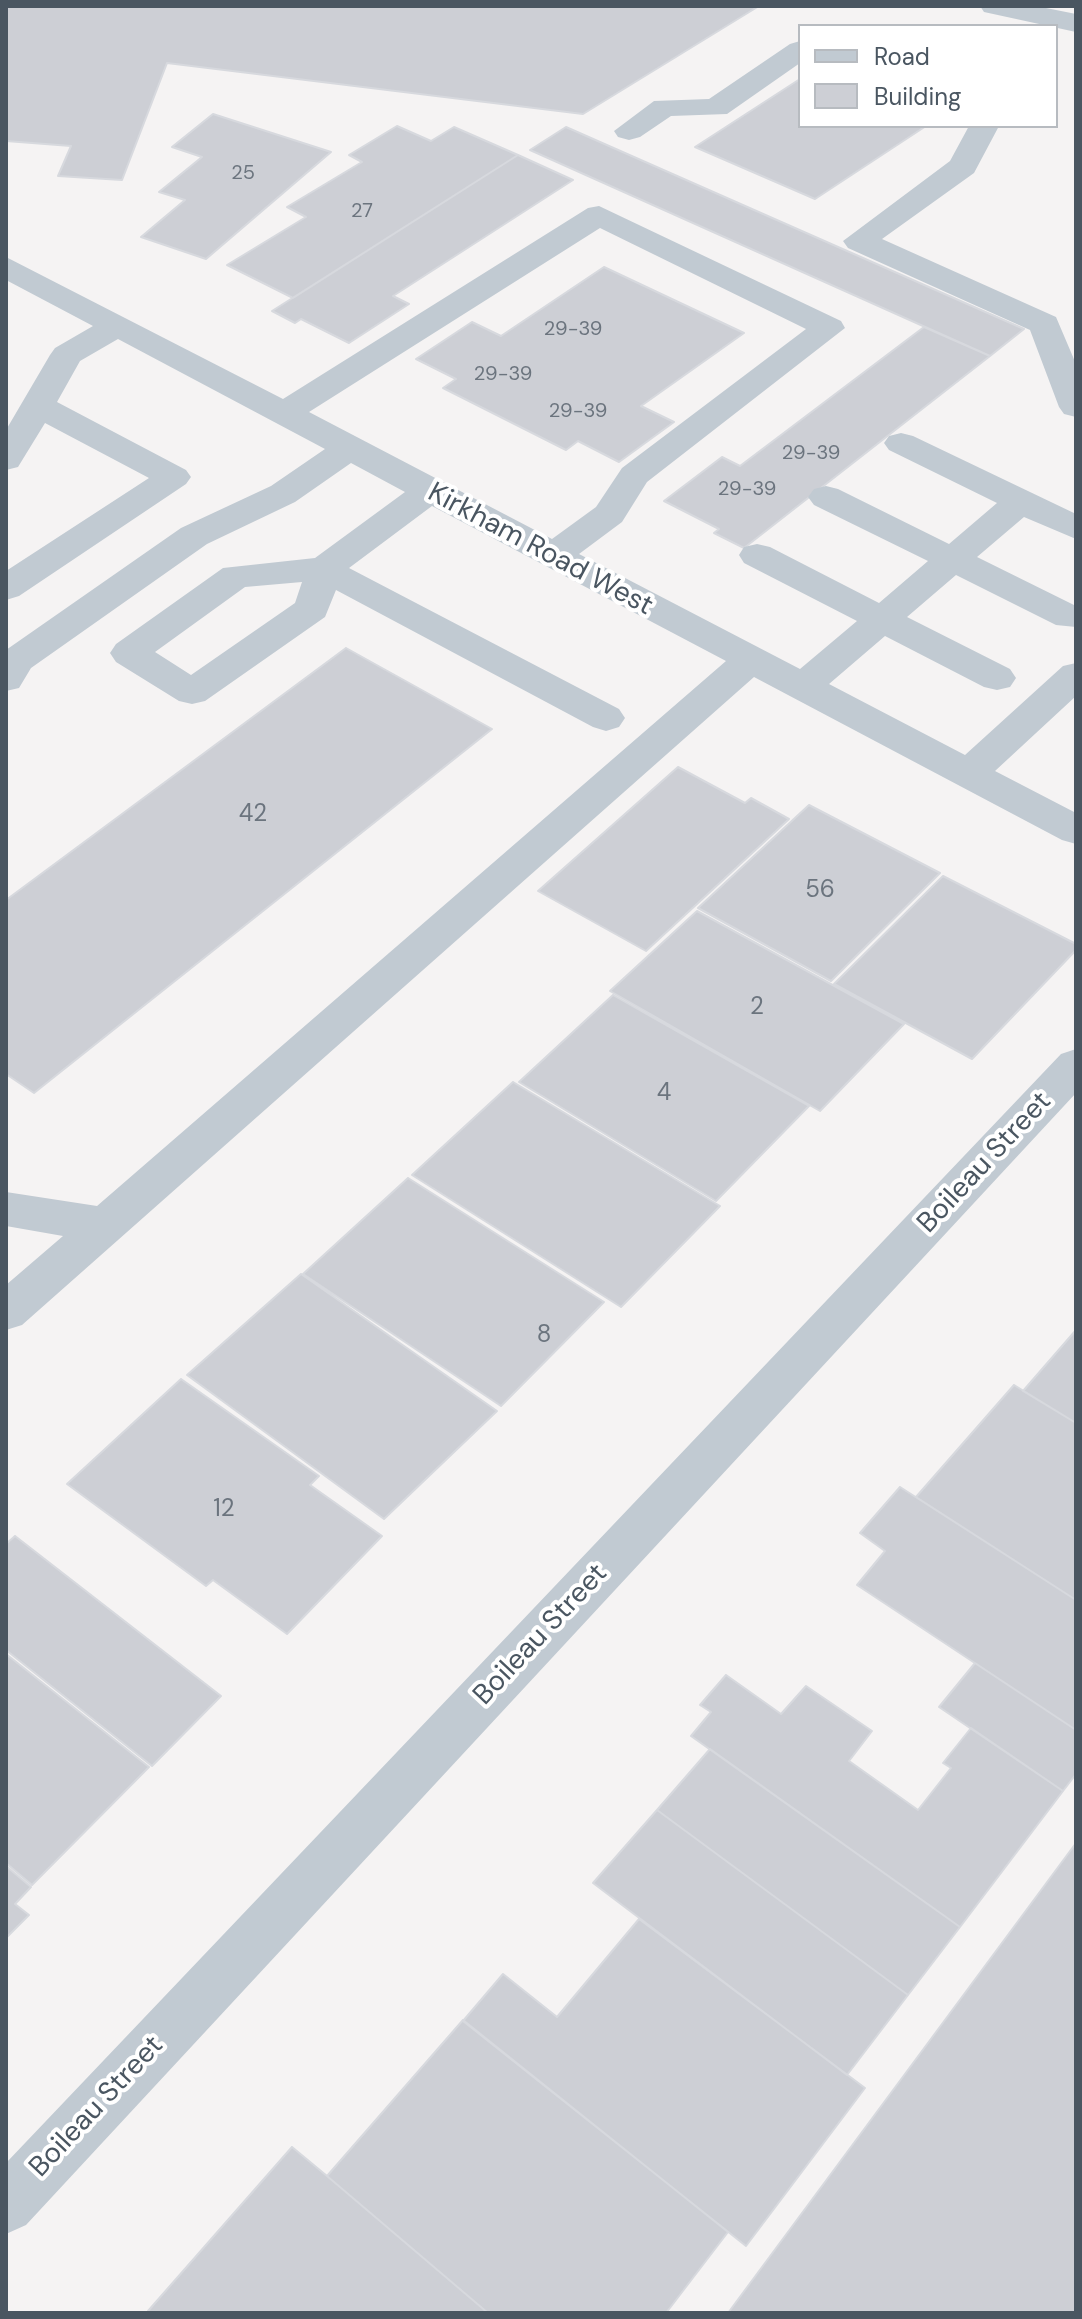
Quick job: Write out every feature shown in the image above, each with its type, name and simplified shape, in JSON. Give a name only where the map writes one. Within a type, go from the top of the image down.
[{"type":"street","points":[[994,6],[1038,22],[1076,23]]},
{"type":"street","points":[[629,131],[665,107],[716,108],[798,51]]},
{"type":"street","points":[[983,128],[963,166],[859,241],[1044,324],[1076,407]]},
{"type":"street","points":[[283,414],[599,215],[829,328],[634,475],[609,514],[552,557]]},
{"type":"street","name":"Kirkham Road West","points":[[6,267],[749,661],[1076,830]]},
{"type":"street","points":[[6,460],[67,355],[115,327]]},
{"type":"street","points":[[6,588],[174,477],[39,406]]},
{"type":"street","points":[[901,443],[1076,528]]},
{"type":"street","points":[[6,679],[17,660],[194,536],[283,494],[348,449]]},
{"type":"street","points":[[324,569],[312,609],[192,692],[129,653],[236,576],[324,569],[429,491]]},
{"type":"street","points":[[826,497],[1069,617]]},
{"type":"street","points":[[801,688],[1021,501]]},
{"type":"street","points":[[757,555],[997,678]]},
{"type":"street","points":[[324,569],[606,718]]},
{"type":"street","points":[[6,1312],[749,661]]},
{"type":"street","points":[[968,774],[1076,675]]},
{"type":"street","name":"Boileau Street","points":[[6,2205],[1076,1065]]},
{"type":"street","points":[[6,1209],[105,1225]]},
{"type":"building","points":[[6,6],[759,6],[583,114],[167,63],[122,180],[58,176],[71,146],[6,141]]},
{"type":"building","points":[[798,80],[798,128],[923,128],[815,199],[695,147]]},
{"type":"building","points":[[213,114],[331,152],[206,259],[141,237],[185,200],[159,192],[202,157],[172,147]]},
{"type":"building","points":[[397,126],[431,141],[454,127],[518,155],[293,298],[227,265],[306,217],[287,207],[362,162],[349,155]]},
{"type":"building","points":[[566,127],[1024,329],[990,356],[530,150]]},
{"type":"building","points":[[518,155],[573,180],[393,296],[409,304],[349,343],[301,319],[295,323],[272,311]]},
{"type":"building","points":[[604,267],[744,333],[641,406],[674,422],[619,462],[578,441],[566,450],[443,388],[456,379],[416,359],[472,322],[501,336]]},
{"type":"building","points":[[924,327],[990,356],[744,548],[714,533],[719,529],[664,501],[722,457],[740,466]]},
{"type":"building","points":[[346,648],[492,729],[34,1093],[6,1074],[6,900]]},
{"type":"building","points":[[678,767],[745,803],[751,798],[789,819],[646,951],[538,891]]},
{"type":"building","points":[[809,805],[940,873],[831,981],[698,908]]},
{"type":"building","points":[[943,876],[1076,944],[1076,950],[972,1059],[834,984]]},
{"type":"building","points":[[697,911],[904,1024],[820,1111],[610,991]]},
{"type":"building","points":[[613,995],[809,1106],[716,1201],[519,1082]]},
{"type":"building","points":[[513,1082],[720,1206],[621,1307],[412,1175]]},
{"type":"building","points":[[408,1178],[604,1302],[501,1406],[303,1274]]},
{"type":"building","points":[[301,1274],[497,1411],[384,1519],[187,1375]]},
{"type":"building","points":[[1076,1330],[1076,1423],[1023,1391]]},
{"type":"building","points":[[181,1379],[319,1476],[310,1485],[382,1536],[287,1634],[213,1580],[206,1586],[67,1484]]},
{"type":"building","points":[[1014,1385],[1076,1423],[1076,1600],[916,1497]]},
{"type":"building","points":[[900,1487],[1076,1600],[1076,1730],[857,1585],[885,1551],[860,1533]]},
{"type":"building","points":[[15,1536],[221,1696],[152,1766],[6,1650],[6,1544]]},
{"type":"building","points":[[6,1654],[149,1767],[32,1885],[6,1863]]},
{"type":"building","points":[[975,1663],[1076,1730],[1076,1774],[1063,1791],[939,1707]]},
{"type":"building","points":[[726,1675],[781,1714],[806,1686],[872,1731],[849,1761],[918,1810],[951,1768],[943,1763],[971,1728],[1063,1791],[960,1927],[691,1736],[711,1712],[700,1705]]},
{"type":"building","points":[[710,1749],[960,1927],[908,1995],[657,1810]]},
{"type":"building","points":[[657,1810],[908,1995],[847,2075],[593,1883]]},
{"type":"building","points":[[1076,1843],[1076,2313],[728,2313]]},
{"type":"building","points":[[6,1866],[31,1887],[15,1904],[29,1915],[6,1938]]},
{"type":"building","points":[[639,1919],[865,2088],[746,2246],[463,2021],[503,1974],[557,2017]]},
{"type":"building","points":[[463,2020],[728,2232],[666,2313],[488,2313],[327,2176]]},
{"type":"building","points":[[292,2147],[488,2313],[150,2313],[148,2311]]}]
